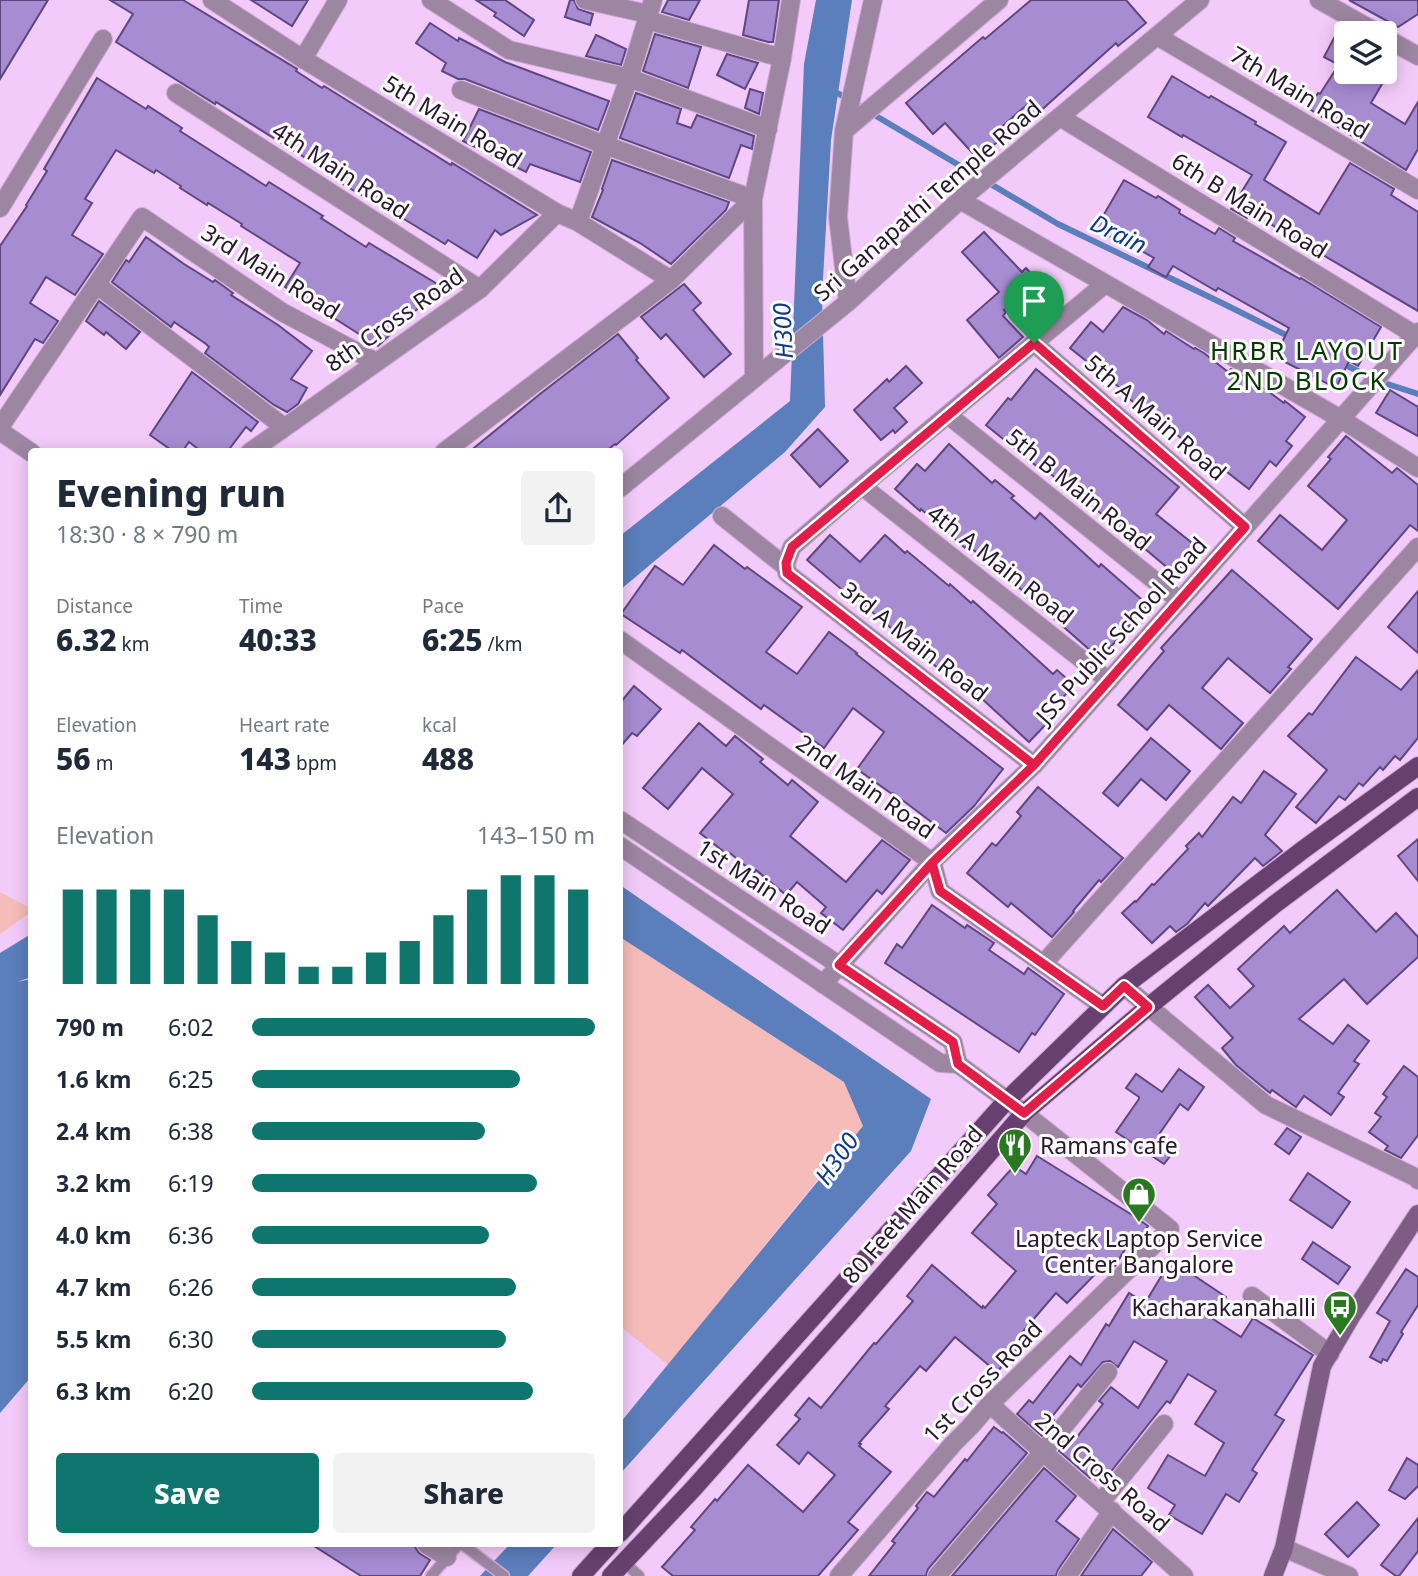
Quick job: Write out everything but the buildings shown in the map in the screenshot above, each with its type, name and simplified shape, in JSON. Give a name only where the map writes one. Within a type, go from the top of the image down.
[{"type":"main road","name":"80 Feet Main Road","points":[[623,1530],[1007,1100],[1103,1006],[1124,986],[1418,766]]},
{"type":"main road","name":"80 Feet Main Road","points":[[611,1576],[693,1489],[1024,1113],[1148,1007],[1275,904],[1418,797]]},
{"type":"main road","points":[[1273,1576],[1284,1548],[1322,1366],[1418,1214]]},
{"type":"main road","points":[[581,1576],[607,1547]]},
{"type":"street","name":"5th Main Road","points":[[212,0],[303,59],[671,280]]},
{"type":"street","points":[[303,59],[338,0]]},
{"type":"street","points":[[431,0],[509,50],[629,78],[768,129]]},
{"type":"street","points":[[585,0],[649,11],[782,58]]},
{"type":"street","points":[[754,378],[753,199],[782,58],[790,0]]},
{"type":"street","points":[[842,307],[838,217],[844,131],[873,0]]},
{"type":"street","points":[[844,131],[999,0]]},
{"type":"street","name":"Sri Ganapathi Temple Road","points":[[623,486],[842,307],[960,200],[1200,0]]},
{"type":"street","points":[[1319,0],[1357,21]]},
{"type":"street","points":[[578,222],[629,78],[649,11]]},
{"type":"street","name":"7th Main Road","points":[[1157,36],[1418,190]]},
{"type":"street","points":[[0,208],[103,39]]},
{"type":"street","points":[[1397,44],[1418,56]]},
{"type":"street","points":[[461,90],[753,199]]},
{"type":"street","name":"4th Main Road","points":[[176,93],[480,289]]},
{"type":"street","name":"6th B Main Road","points":[[1060,117],[1416,333]]},
{"type":"street","points":[[449,448],[671,280],[753,199]]},
{"type":"street","points":[[960,200],[1340,419],[1418,468]]},
{"type":"street","name":"8th Cross Road","points":[[255,448],[480,289],[557,213]]},
{"type":"street","name":"3rd Main Road","points":[[97,285],[142,217],[282,312],[376,362]]},
{"type":"street","points":[[786,567],[792,547],[1105,284]]},
{"type":"street","points":[[28,450],[0,429],[97,285],[284,427]]},
{"type":"street","name":"JSS Public School Road","points":[[823,984],[932,863],[1034,765],[1416,333]]},
{"type":"street","name":"5th A Main Road","points":[[1034,343],[1245,527]]},
{"type":"street","name":"5th B Main Road","points":[[947,415],[1180,601]]},
{"type":"street","name":"4th A Main Road","points":[[862,486],[1109,681]]},
{"type":"street","name":"3rd A Main Road","points":[[722,516],[786,567],[787,573],[1034,765]]},
{"type":"street","points":[[1043,964],[1418,547]]},
{"type":"street","name":"2nd Main Road","points":[[623,642],[932,863],[940,891],[1103,1006]]},
{"type":"street","name":"1st Main Road","points":[[623,822],[953,1042],[958,1064],[1170,1229]]},
{"type":"street","points":[[623,848],[940,1063],[958,1064]]},
{"type":"street","points":[[1124,986],[1266,1105],[1418,1180]]},
{"type":"street","name":"1st Cross Road","points":[[839,1576],[990,1404],[1170,1229]]},
{"type":"street","points":[[1252,1296],[1330,1354]]},
{"type":"street","points":[[937,1576],[1108,1372]]},
{"type":"street","name":"2nd Cross Road","points":[[990,1404],[1042,1453],[1184,1576]]},
{"type":"street","points":[[1067,1576],[1106,1506],[1164,1424]]},
{"type":"street","points":[[1284,1548],[1349,1576]]},
{"type":"lane","points":[[431,1576],[456,1548],[477,1555],[504,1576]]},
{"type":"lane","points":[[624,1562],[639,1576]]},
{"type":"shaded area","points":[[0,892],[28,907],[28,914],[0,934]]},
{"type":"shaded area","points":[[623,939],[844,1082],[863,1126],[668,1365],[623,1328]]},
{"type":"water","points":[[816,0],[852,0],[831,140],[822,296],[825,407],[785,452],[623,587],[623,534],[790,401],[804,64]]},
{"type":"water","points":[[623,887],[931,1099],[911,1151],[623,1471],[623,1419],[863,1126],[844,1082],[623,939]]},
{"type":"water","points":[[28,936],[28,978],[17,982],[28,980],[28,1380],[0,1413],[0,953]]},
{"type":"water","points":[[507,1547],[554,1547],[528,1576],[480,1576]]},
{"type":"waterway","name":"Drain","points":[[834,91],[1058,224],[1292,338]]},
{"type":"waterway","name":"Drain","points":[[1342,363],[1375,380],[1418,394]]},
{"type":"place","name":"Ramans cafe","points":[[1015,1175]]},
{"type":"place","name":"Lapteck Laptop Service Center Bangalore","points":[[1139,1224]]},
{"type":"place","name":"Kacharakanahalli","points":[[1340,1337]]},
{"type":"district","name":"HRBR LAYOUT 2ND BLOCK","points":[[1307,365]]},
{"type":"route","points":[[1034,343],[792,547],[786,563],[787,573],[1034,765],[983,814],[932,863],[940,891],[1103,1006],[1124,986],[1148,1007],[1024,1113],[958,1064],[953,1042],[839,965],[932,863],[1034,765],[1245,527],[1034,343]]},
{"type":"water label","name":"H300","points":[[782,331]]},
{"type":"water label","name":"H300","points":[[836,1158]]}]
